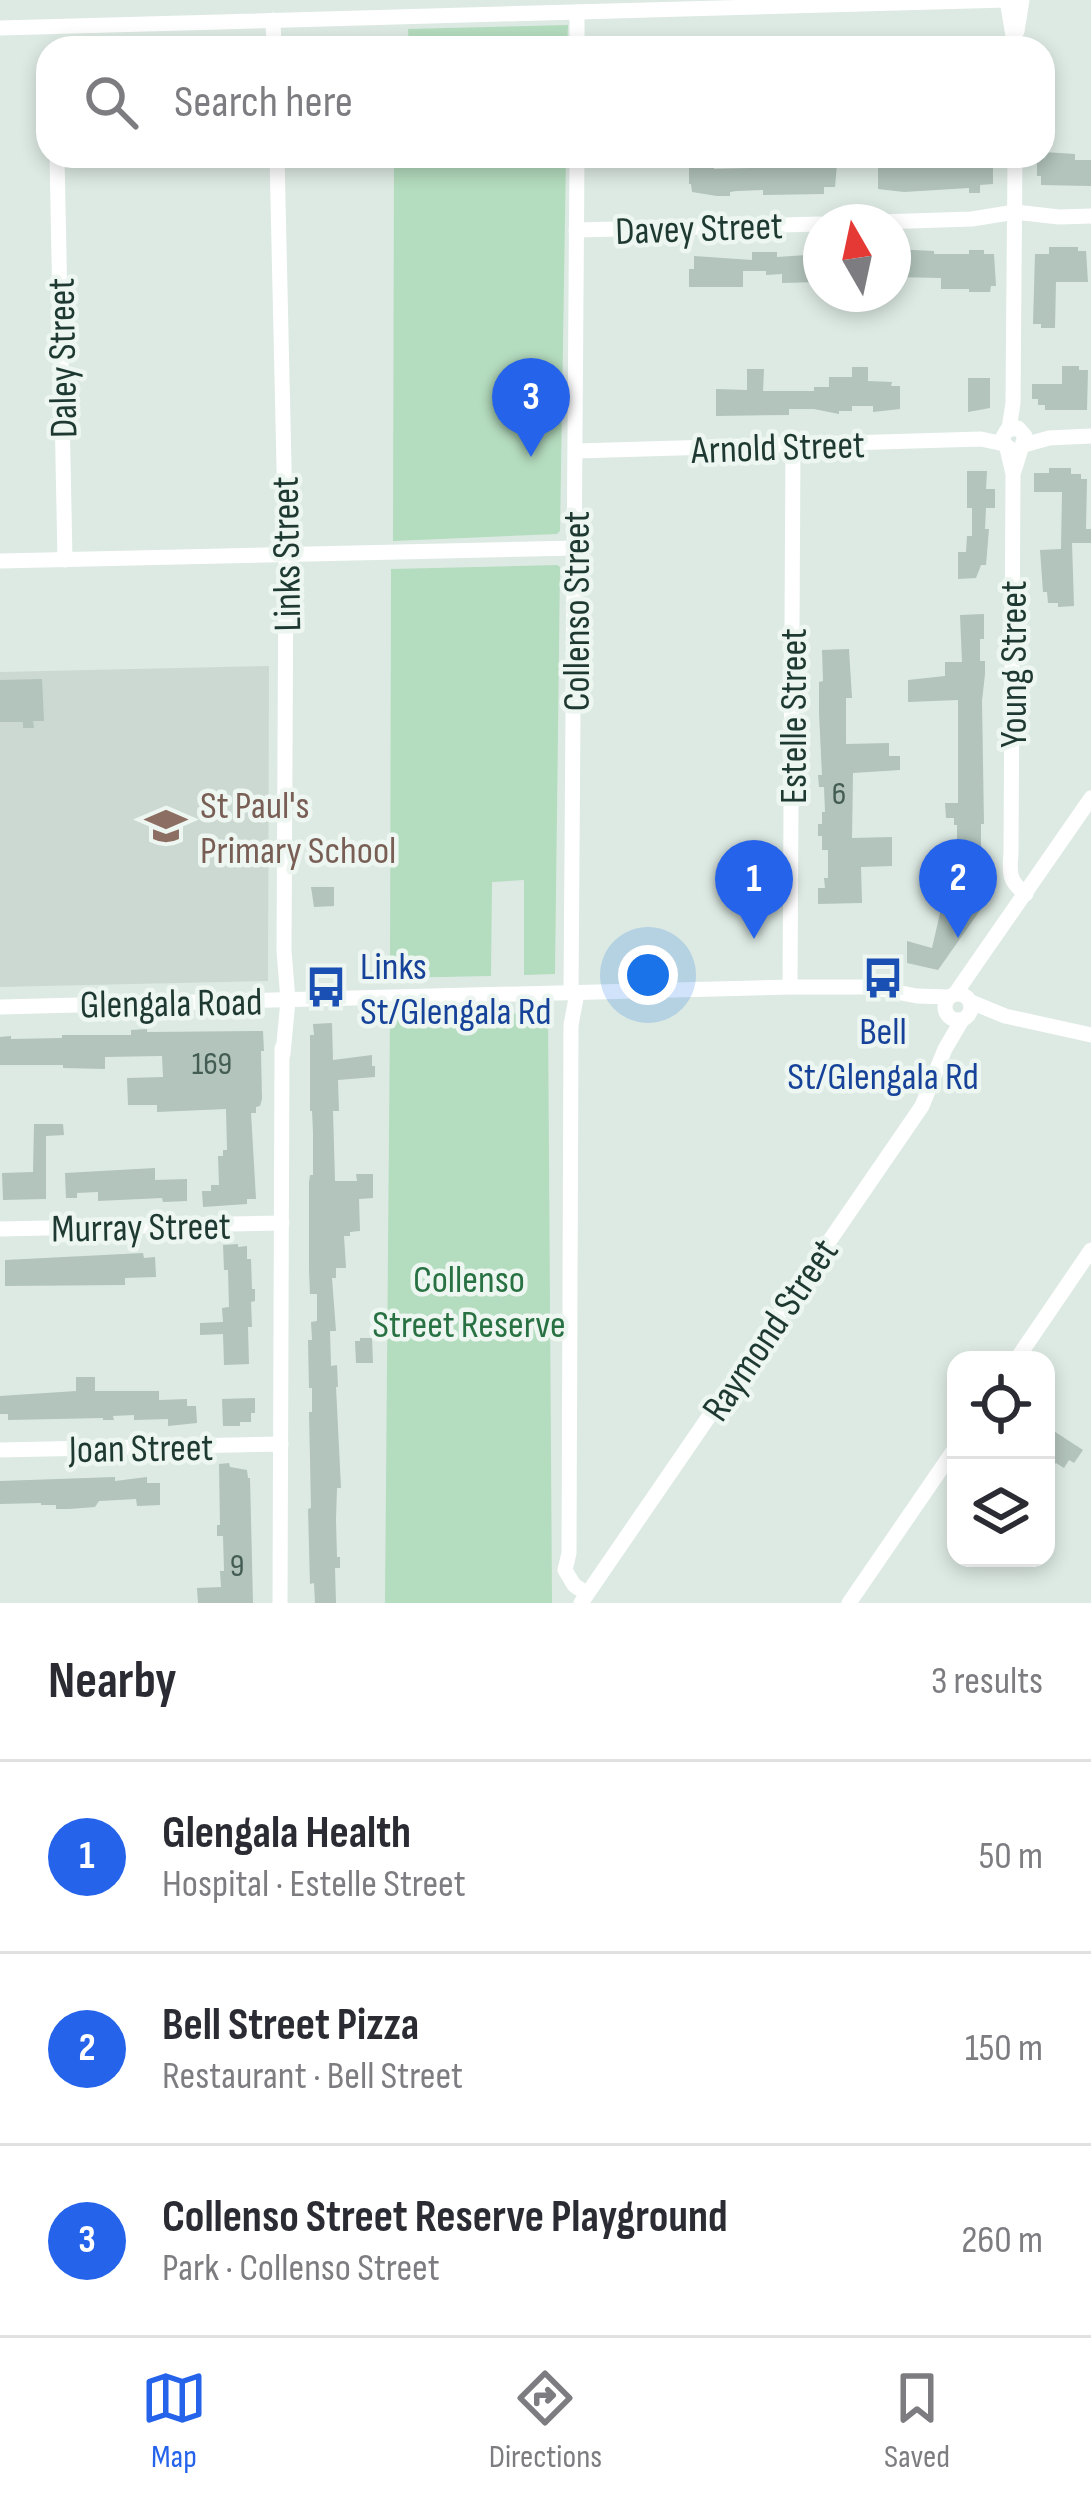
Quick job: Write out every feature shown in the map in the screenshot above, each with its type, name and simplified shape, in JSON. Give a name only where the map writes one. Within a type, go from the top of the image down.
[{"type":"street","points":[[0,28],[1007,0],[1014,36]]},
{"type":"street","points":[[1016,36],[1022,0]]},
{"type":"street","points":[[577,12],[577,36]]},
{"type":"street","points":[[274,20],[274,36]]},
{"type":"street","points":[[55,26],[55,36]]},
{"type":"street","name":"Daley Street","points":[[57,168],[65,560]]},
{"type":"street","name":"Links Street","points":[[277,168],[286,555],[280,1603]]},
{"type":"street","name":"Collenso Street","points":[[577,168],[569,1553],[565,1564],[566,1575],[587,1595]]},
{"type":"street","name":"Young Street","points":[[1015,168],[1011,853],[1030,888]]},
{"type":"street","points":[[911,221],[1091,216]]},
{"type":"street","name":"Davey Street","points":[[577,230],[803,224]]},
{"type":"street","name":"Arnold Street","points":[[576,451],[1091,436]]},
{"type":"street","name":"Estelle Street","points":[[790,987],[793,446]]},
{"type":"street","points":[[0,561],[575,548]]},
{"type":"street","points":[[958,1007],[975,968],[1091,798]]},
{"type":"street","name":"Glengala Road","points":[[0,1006],[870,987],[1091,1035]]},
{"type":"street","name":"Raymond Street","points":[[587,1595],[922,1106],[958,1007]]},
{"type":"street","name":"Murray Street","points":[[0,1229],[282,1223]]},
{"type":"street","points":[[1022,1351],[1091,1250]]},
{"type":"street","name":"Joan Street","points":[[0,1450],[281,1444]]},
{"type":"street","points":[[849,1603],[948,1459]]},
{"type":"shaded area","name":"St Paul's Primary School","points":[[269,666],[268,981],[0,987],[0,672]]},
{"type":"green space","points":[[568,25],[568,36],[408,36],[408,29]]},
{"type":"green space","points":[[394,168],[566,168],[560,531],[393,541]]},
{"type":"green space","points":[[557,565],[555,974],[524,975],[524,880],[492,882],[491,976],[390,978],[391,569]]},
{"type":"green space","name":"Collenso Street Reserve","points":[[548,1013],[552,1603],[385,1603],[390,1016]]},
{"type":"building","points":[[1055,153],[1091,160],[1091,186],[1041,185],[1041,176],[1037,168],[1055,168]]},
{"type":"building","points":[[689,168],[837,168],[835,187],[824,187],[824,194],[763,195],[763,190],[717,196],[692,192]]},
{"type":"building","points":[[878,168],[993,168],[993,184],[980,185],[980,193],[969,193],[969,188],[878,189]]},
{"type":"building","points":[[1049,247],[1086,251],[1088,282],[1056,282],[1055,328],[1041,328],[1033,324],[1035,254],[1049,254]]},
{"type":"building","points":[[911,250],[994,254],[996,286],[990,292],[941,289],[941,278],[911,277]]},
{"type":"building","points":[[752,252],[803,255],[803,282],[782,283],[782,274],[743,271],[743,287],[689,287],[694,256],[752,260]]},
{"type":"building","points":[[1062,366],[1088,370],[1087,410],[1045,410],[1038,399],[1032,399],[1032,384],[1062,384]]},
{"type":"building","points":[[852,367],[868,367],[868,381],[900,386],[900,409],[873,412],[873,406],[852,406],[852,411],[839,414],[789,409],[789,415],[716,416],[716,389],[747,390],[747,369],[764,369],[763,391],[814,391],[814,387],[829,387],[829,377],[852,377]]},
{"type":"building","points":[[968,378],[990,378],[990,408],[968,412]]},
{"type":"building","points":[[1049,468],[1071,468],[1071,474],[1087,479],[1086,529],[1091,529],[1091,543],[1072,543],[1074,606],[1048,603],[1047,592],[1043,592],[1040,550],[1061,549],[1062,492],[1034,492],[1034,473],[1049,473]]},
{"type":"building","points":[[967,471],[987,471],[986,489],[995,489],[995,508],[986,508],[986,565],[981,565],[976,578],[958,579],[958,552],[966,552],[967,536],[972,536]]},
{"type":"building","points":[[984,614],[980,661],[985,661],[984,824],[981,878],[976,878],[977,904],[983,906],[938,970],[907,963],[907,941],[932,948],[944,896],[957,899],[957,825],[954,818],[946,818],[945,803],[958,803],[958,700],[908,702],[908,680],[945,676],[945,662],[962,662],[960,615]]},
{"type":"building","points":[[849,649],[852,698],[846,698],[846,744],[889,743],[889,756],[900,756],[900,770],[853,773],[852,838],[892,837],[892,866],[861,867],[862,903],[818,904],[818,888],[825,888],[824,878],[828,878],[828,850],[822,850],[822,836],[818,836],[825,812],[824,787],[819,787],[818,775],[822,775],[822,650]]},
{"type":"building","points":[[42,679],[44,721],[33,721],[34,728],[23,728],[23,722],[0,722],[0,680]]},
{"type":"building","points":[[311,887],[334,887],[334,906],[314,907]]},
{"type":"building","points":[[332,1023],[333,1060],[372,1055],[375,1066],[375,1077],[338,1080],[339,1111],[333,1111],[335,1181],[357,1181],[356,1174],[373,1174],[373,1198],[359,1199],[360,1231],[344,1236],[346,1268],[336,1268],[336,1278],[332,1278],[340,1568],[335,1568],[336,1603],[315,1603],[308,1509],[312,1388],[308,1340],[312,1340],[311,1322],[317,1321],[317,1294],[310,1294],[309,1271],[310,1035],[314,1035],[313,1024]]},
{"type":"building","points":[[131,1030],[263,1031],[262,1099],[256,1113],[251,1113],[256,1199],[247,1199],[247,1204],[203,1207],[202,1191],[219,1185],[218,1156],[227,1150],[226,1109],[157,1112],[157,1105],[128,1105],[127,1078],[163,1077],[162,1056],[105,1057],[105,1069],[0,1065],[0,1037],[131,1035]]},
{"type":"building","points":[[34,1124],[63,1124],[64,1135],[46,1136],[46,1199],[3,1200],[2,1173],[33,1172]]},
{"type":"building","points":[[155,1168],[155,1180],[187,1179],[187,1201],[98,1201],[98,1192],[66,1198],[65,1173]]},
{"type":"building","points":[[223,1245],[247,1246],[255,1289],[252,1327],[248,1327],[249,1364],[224,1365],[223,1334],[200,1335],[200,1323],[223,1322],[222,1308],[229,1307]]},
{"type":"building","points":[[143,1253],[144,1258],[155,1257],[156,1277],[125,1278],[125,1285],[5,1286],[5,1260]]},
{"type":"building","points":[[372,1338],[373,1363],[356,1363],[355,1341]]},
{"type":"building","points":[[76,1377],[95,1377],[95,1391],[159,1391],[159,1400],[187,1399],[187,1406],[196,1406],[197,1423],[168,1426],[168,1419],[134,1420],[134,1415],[113,1416],[114,1420],[8,1420],[8,1414],[0,1414],[0,1396],[76,1391]]},
{"type":"building","points":[[255,1398],[251,1422],[223,1426],[222,1399]]},
{"type":"building","points":[[1055,1432],[1083,1450],[1064,1468],[1056,1463]]},
{"type":"building","points":[[219,1464],[247,1470],[250,1478],[253,1603],[198,1603],[197,1588],[221,1587]]},
{"type":"building","points":[[115,1477],[115,1481],[147,1477],[147,1483],[160,1483],[160,1505],[137,1506],[136,1499],[69,1509],[41,1503],[0,1504],[0,1481]]},
{"type":"place","name":"Collenso Street Reserve Playground","points":[[531,457]]},
{"type":"place","name":"St Paul's Primary School","points":[[166,826]]},
{"type":"place","name":"Bell Street Pizza","points":[[958,938]]},
{"type":"place","name":"Glengala Health","points":[[754,939]]},
{"type":"place","name":"Bell St/Glengala Rd","points":[[883,978]]},
{"type":"place","name":"Links St/Glengala Rd","points":[[326,987]]}]
